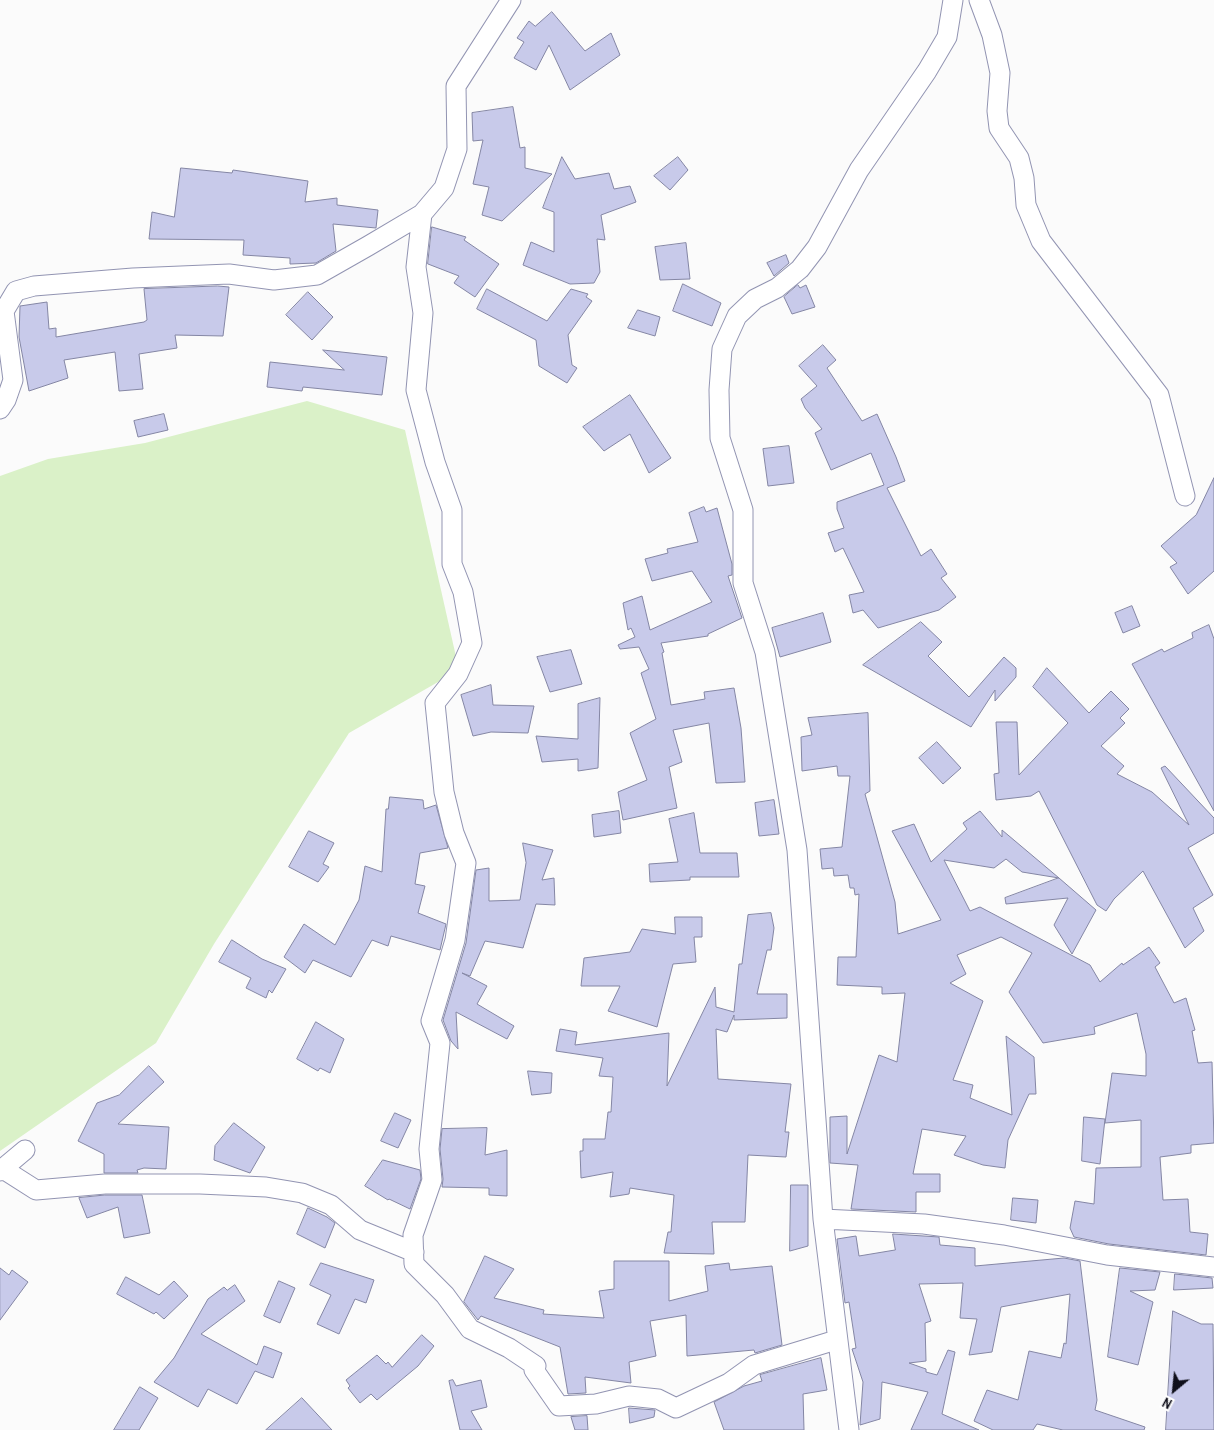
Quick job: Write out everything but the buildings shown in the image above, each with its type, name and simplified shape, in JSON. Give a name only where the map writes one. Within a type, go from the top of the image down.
[{"type":"street","points":[[0,409],[6,400],[12,380],[4,312],[16,291],[34,286],[134,278],[229,274],[274,280],[317,275],[422,214],[444,188],[457,149],[456,86],[511,0]]},
{"type":"street","points":[[849,1430],[836,1340],[823,1219],[797,850],[765,652],[743,583],[743,510],[720,438],[719,390],[722,349],[737,316],[755,299],[777,288],[800,269],[817,247],[859,170],[927,71],[947,37],[952,0]]},
{"type":"street","points":[[979,0],[992,35],[1000,73],[997,111],[1000,128],[1019,158],[1024,178],[1026,205],[1041,241],[1159,395],[1185,496]]},
{"type":"street","points":[[422,214],[416,267],[422,313],[416,390],[435,462],[452,510],[452,564],[463,592],[472,642],[458,674],[435,703],[444,792],[454,833],[466,863],[455,940],[431,1021],[440,1043],[429,1150],[432,1180],[413,1235],[414,1264],[445,1294],[470,1329],[509,1348],[536,1366],[534,1370],[559,1406],[596,1404],[629,1396],[658,1400],[676,1408],[729,1383],[754,1365],[836,1340]]},
{"type":"street","points":[[25,1150],[1,1170],[36,1190],[105,1184],[200,1184],[266,1187],[302,1193],[331,1205],[360,1230],[414,1252]]},
{"type":"street","points":[[823,1219],[924,1224],[1004,1235],[1107,1256],[1214,1267]]},
{"type":"green space","points":[[307,401],[405,430],[459,670],[349,733],[214,944],[156,1043],[0,1151],[0,476],[48,459],[145,443]]}]
